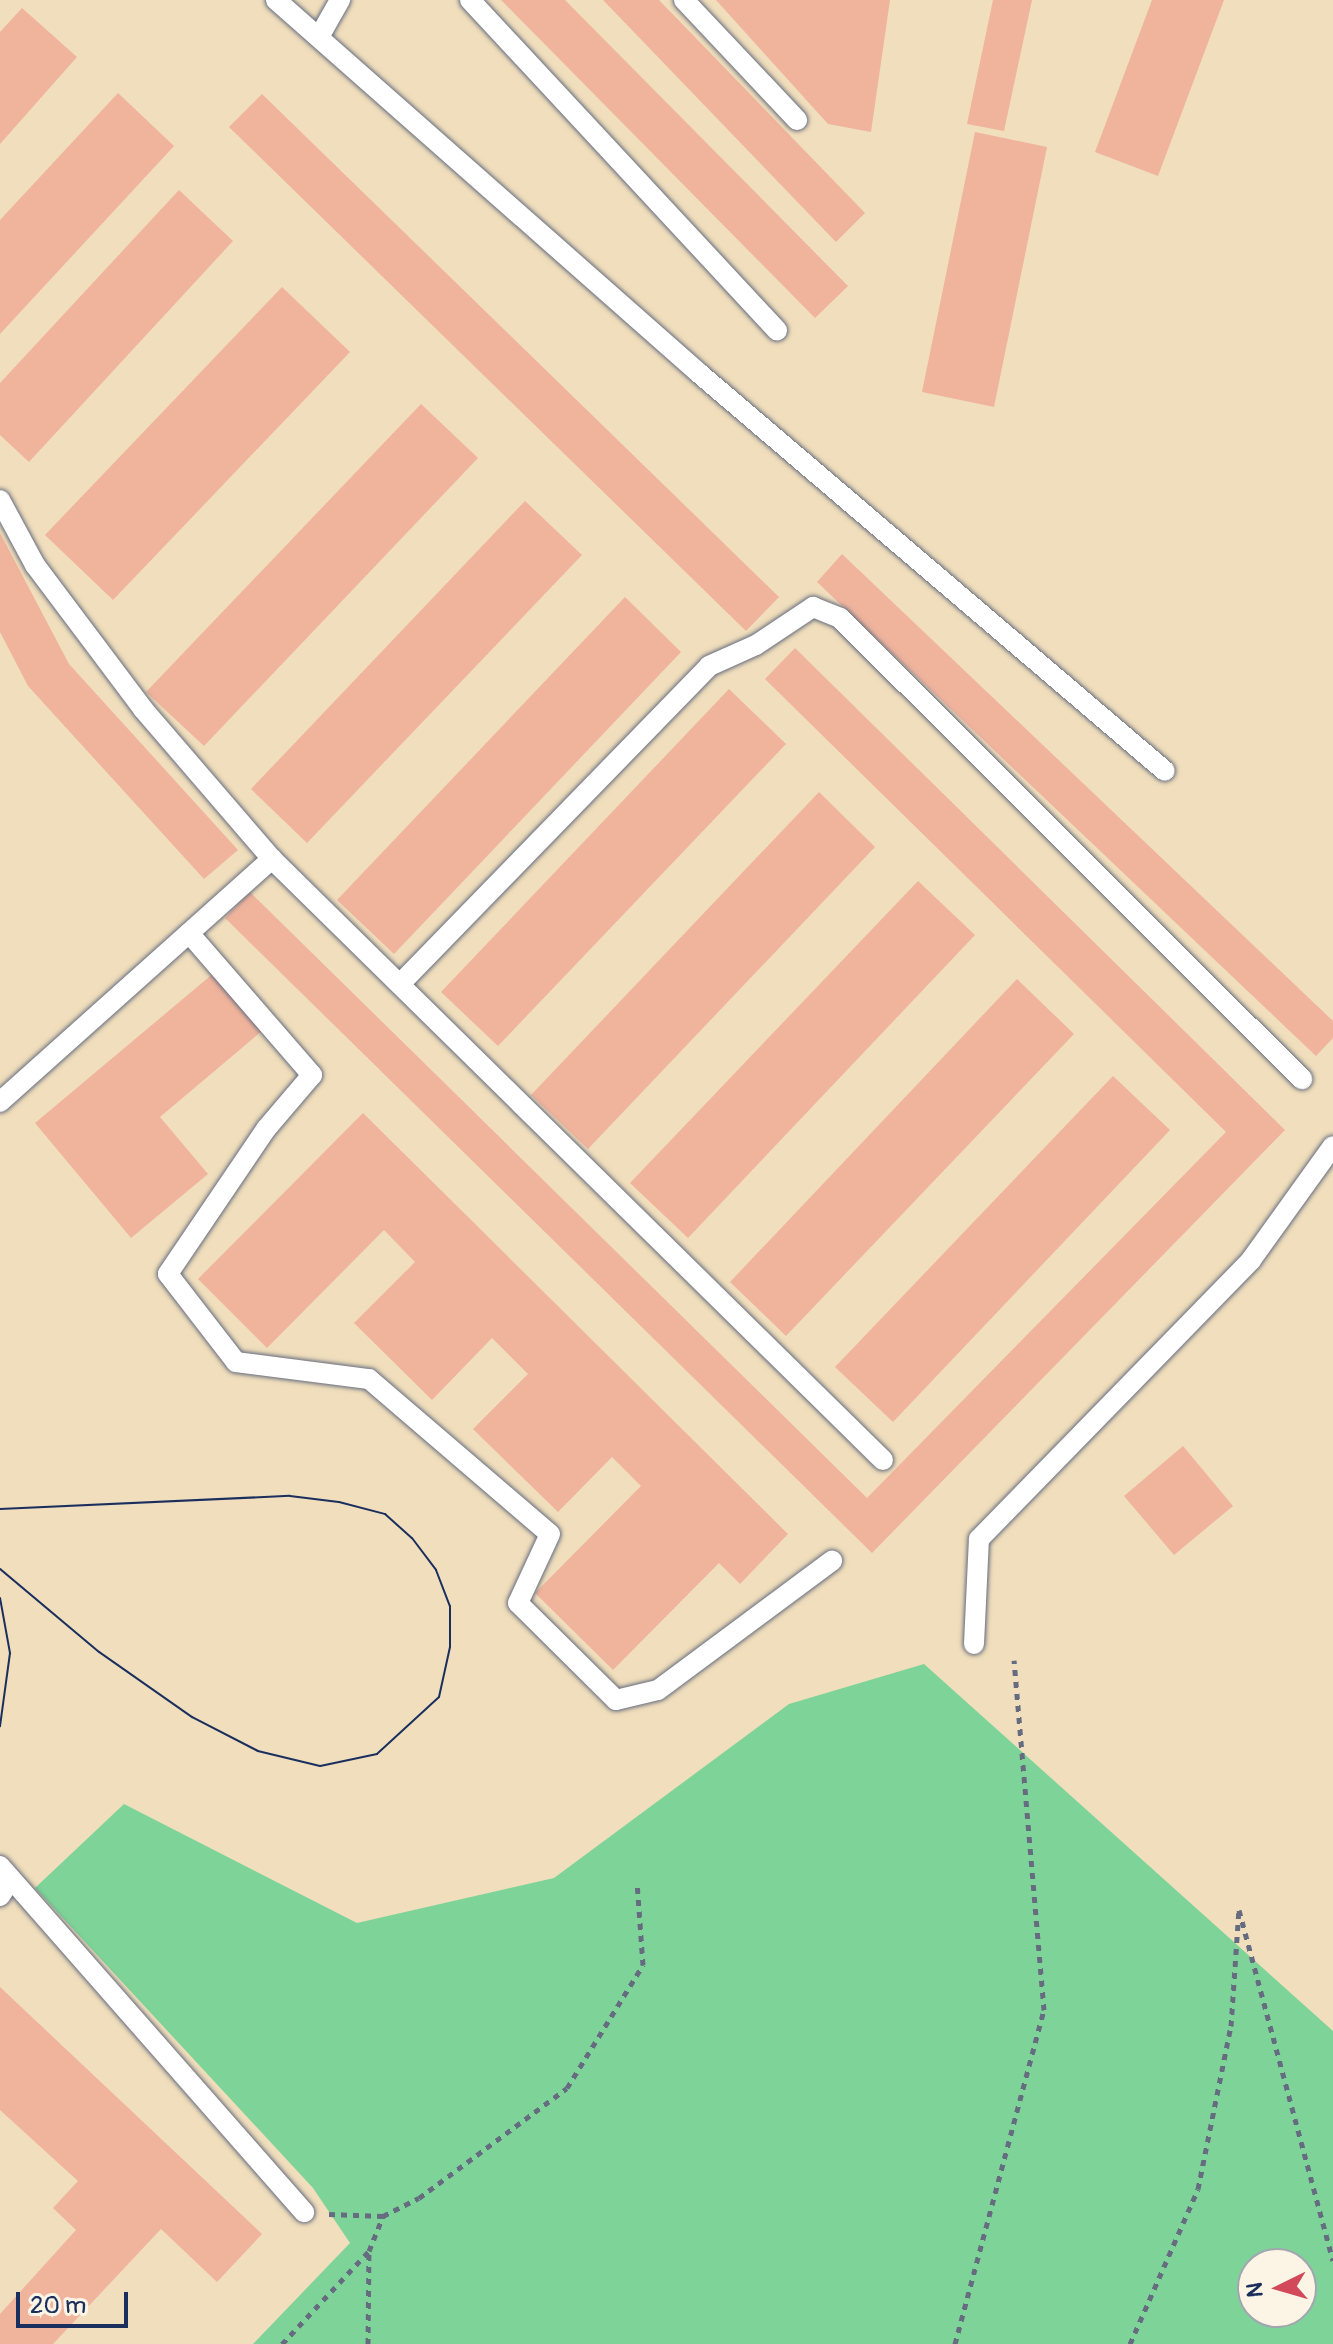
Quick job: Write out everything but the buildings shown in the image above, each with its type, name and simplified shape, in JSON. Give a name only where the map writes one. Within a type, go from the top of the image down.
[{"type":"lane","points":[[276,0],[700,374],[1165,771]]},
{"type":"lane","points":[[319,37],[340,0]]},
{"type":"lane","points":[[470,0],[777,330]]},
{"type":"lane","points":[[684,0],[797,120]]},
{"type":"lane","points":[[0,500],[35,565],[143,709],[272,859],[883,1460]]},
{"type":"lane","points":[[400,984],[709,666],[756,645],[813,607],[840,618],[1302,1079]]},
{"type":"lane","points":[[0,1102],[272,859]]},
{"type":"lane","points":[[189,933],[312,1075],[266,1129],[168,1274],[236,1362],[369,1379],[550,1534],[518,1603],[616,1700],[658,1690],[832,1561]]},
{"type":"lane","points":[[974,1644],[979,1539],[1251,1260],[1333,1146]]},
{"type":"lane","points":[[4,1880],[304,2212]]},
{"type":"path","points":[[955,2344],[1044,2010],[1014,1660]]},
{"type":"path","points":[[304,2212],[383,2216],[419,2198],[567,2088],[643,1965],[637,1882]]},
{"type":"path","points":[[1130,2344],[1198,2189],[1231,2026],[1239,1910],[1333,2261]]},
{"type":"path","points":[[368,2344],[369,2251],[383,2216]]},
{"type":"path","points":[[282,2344],[369,2251]]},
{"type":"green space","points":[[924,1664],[1333,2031],[1333,2344],[253,2344],[350,2243],[313,2188],[35,1888],[124,1804],[357,1923],[554,1878],[789,1704]]},
{"type":"tram line","points":[[0,1509],[290,1496],[339,1502],[385,1514],[412,1538],[436,1570],[450,1606],[450,1647],[439,1697],[377,1754],[320,1766],[258,1751],[192,1717],[99,1652],[0,1569]]},
{"type":"tram line","points":[[0,1598],[10,1653],[0,1726]]}]
